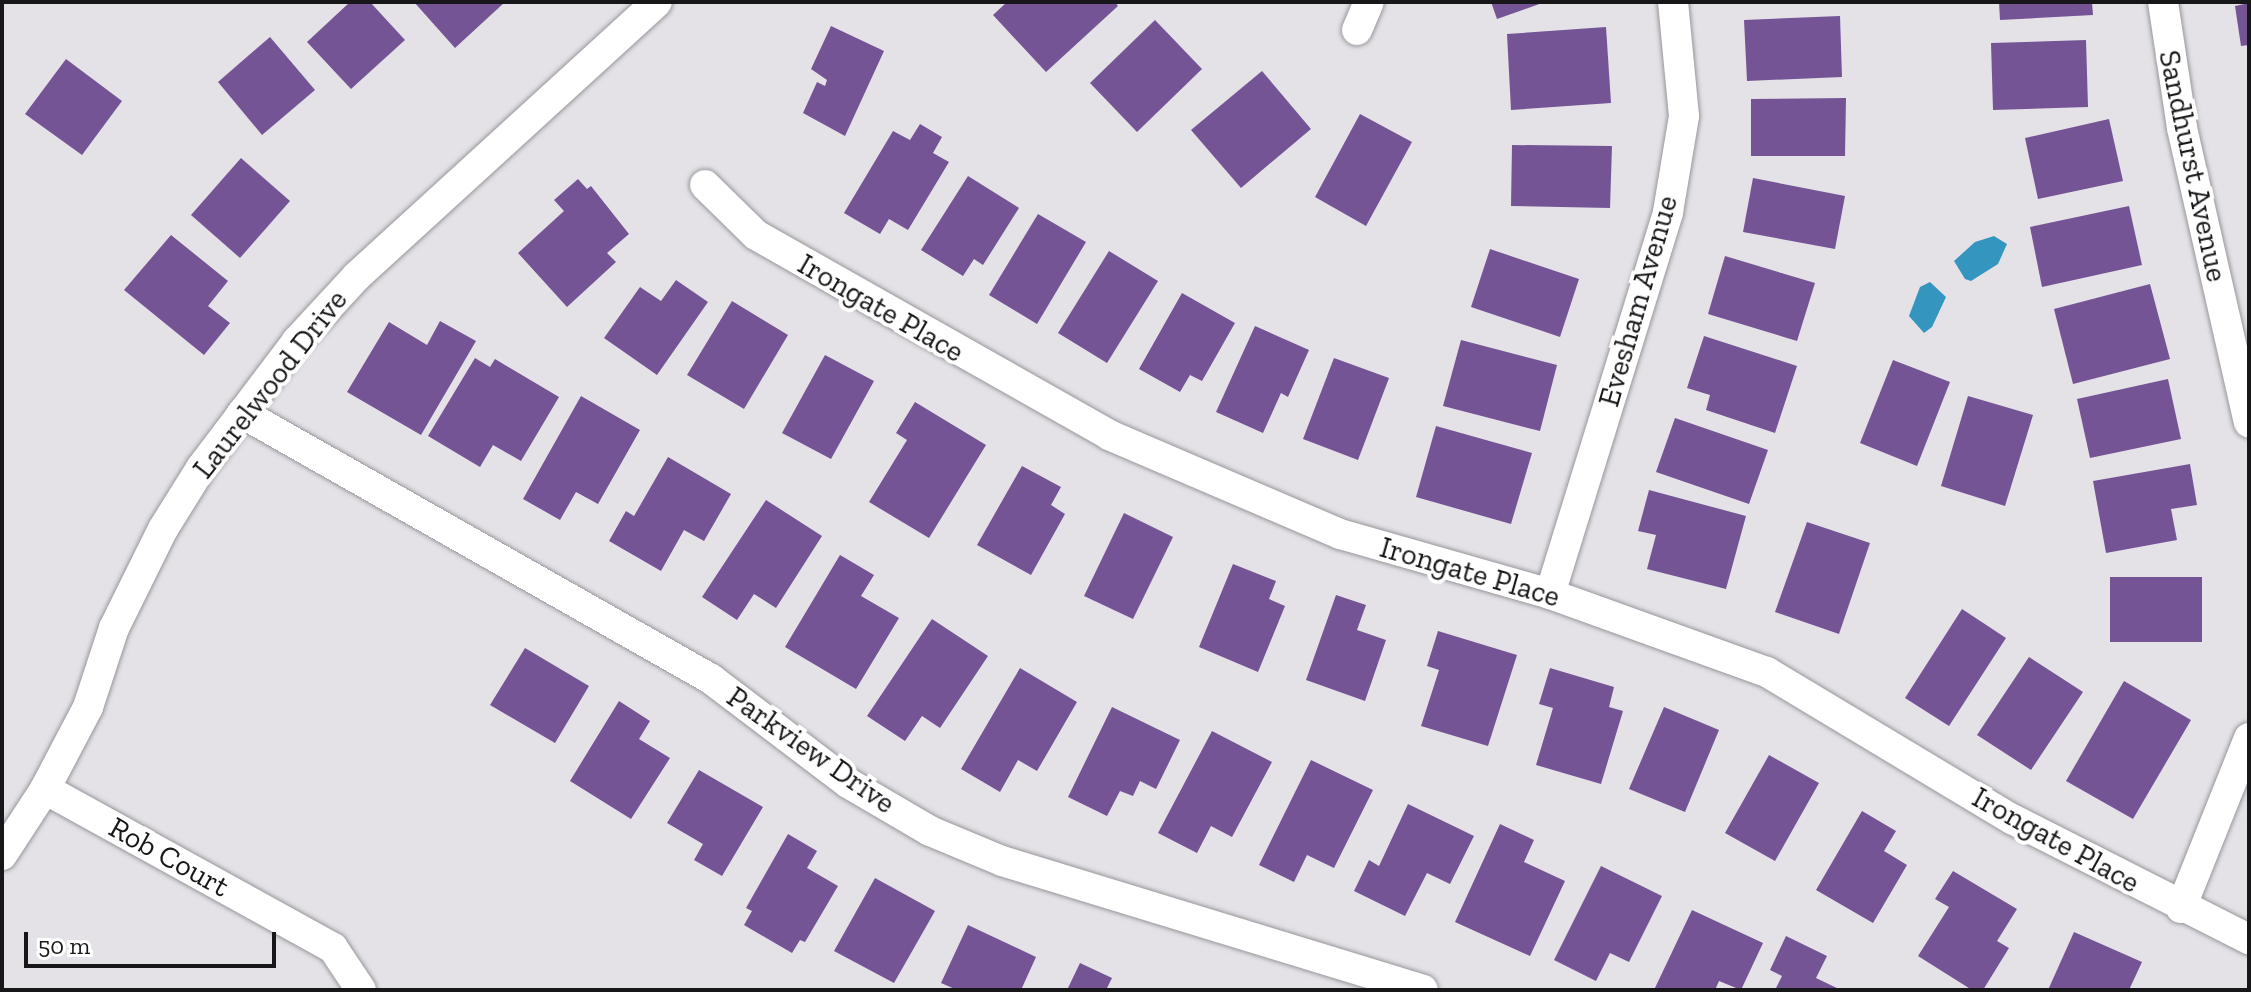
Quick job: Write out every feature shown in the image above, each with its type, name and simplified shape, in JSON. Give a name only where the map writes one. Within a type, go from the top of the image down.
[{"type":"street","name":"Laurelwood Drive","points":[[2,855],[45,789],[88,707],[114,628],[163,529],[242,413],[297,341],[357,276],[657,2]]},
{"type":"street","points":[[1357,30],[1369,2]]},
{"type":"street","name":"Evesham Avenue","points":[[1550,594],[1668,212],[1684,116],[1673,2]]},
{"type":"street","name":"Sandhurst Avenue","points":[[2163,2],[2182,128],[2249,422]]},
{"type":"street","name":"Irongate Place","points":[[705,185],[756,235],[1045,404],[1122,442],[1340,534],[1550,594],[1767,672],[2012,819],[2181,908],[2249,939]]},
{"type":"street","name":"Parkview Drive","points":[[242,413],[711,679],[848,783],[930,831],[1002,861],[1423,990]]},
{"type":"street","points":[[2181,908],[2249,738]]},
{"type":"street","name":"Rob Court","points":[[45,789],[333,948],[361,990]]},
{"type":"water","points":[[1994,236],[2007,244],[1998,264],[1971,281],[1965,279],[1954,261],[1975,242]]},
{"type":"water","points":[[1930,282],[1946,297],[1932,327],[1924,333],[1909,316],[1920,287]]},
{"type":"building","points":[[350,2],[370,2],[405,40],[351,89],[307,42]]},
{"type":"building","points":[[414,2],[505,2],[455,48]]},
{"type":"building","points":[[1007,2],[1115,2],[1118,6],[1046,72],[993,15]]},
{"type":"building","points":[[1491,2],[1545,2],[1497,19]]},
{"type":"building","points":[[1999,2],[2092,2],[2093,15],[2000,20]]},
{"type":"building","points":[[2249,3],[2249,45],[2241,46],[2235,6]]},
{"type":"building","points":[[1840,16],[1842,77],[1747,81],[1744,20]]},
{"type":"building","points":[[1155,20],[1202,69],[1137,132],[1090,83]]},
{"type":"building","points":[[831,26],[884,51],[845,136],[803,113],[817,82],[825,86],[827,80],[811,69]]},
{"type":"building","points":[[1606,27],[1611,103],[1511,110],[1507,34]]},
{"type":"building","points":[[270,37],[315,90],[262,135],[218,82]]},
{"type":"building","points":[[2086,40],[2088,107],[1993,110],[1991,43]]},
{"type":"building","points":[[66,59],[122,101],[82,155],[25,114]]},
{"type":"building","points":[[1262,71],[1311,129],[1241,188],[1191,130]]},
{"type":"building","points":[[1846,98],[1845,156],[1751,156],[1751,99]]},
{"type":"building","points":[[1360,114],[1412,142],[1366,226],[1315,197]]},
{"type":"building","points":[[2109,119],[2123,181],[2038,199],[2025,138]]},
{"type":"building","points":[[920,124],[942,137],[933,153],[949,162],[908,230],[889,219],[880,234],[844,213],[893,131],[910,140]]},
{"type":"building","points":[[1512,145],[1612,146],[1610,208],[1511,206]]},
{"type":"building","points":[[241,158],[290,201],[240,258],[191,215]]},
{"type":"building","points":[[968,176],[1019,208],[983,265],[974,259],[963,276],[921,250]]},
{"type":"building","points":[[1753,178],[1845,196],[1835,249],[1743,232]]},
{"type":"building","points":[[578,179],[587,189],[591,186],[629,234],[607,253],[616,262],[567,307],[518,253],[564,211],[554,200]]},
{"type":"building","points":[[2129,206],[2142,265],[2042,287],[2030,227]]},
{"type":"building","points":[[1038,214],[1086,242],[1037,324],[989,295]]},
{"type":"building","points":[[171,235],[228,281],[208,306],[230,323],[204,355],[124,290]]},
{"type":"building","points":[[1490,249],[1579,279],[1560,337],[1471,307]]},
{"type":"building","points":[[1109,251],[1158,281],[1107,363],[1058,333]]},
{"type":"building","points":[[1725,256],[1815,283],[1797,341],[1708,314]]},
{"type":"building","points":[[676,280],[708,302],[657,375],[604,338],[640,287],[661,301]]},
{"type":"building","points":[[2150,284],[2170,359],[2073,384],[2054,309]]},
{"type":"building","points":[[1182,293],[1235,323],[1202,381],[1190,375],[1180,392],[1139,369]]},
{"type":"building","points":[[732,301],[788,335],[744,409],[687,375]]},
{"type":"building","points":[[440,321],[476,341],[421,435],[347,392],[389,322],[427,345]]},
{"type":"building","points":[[1255,326],[1309,350],[1288,397],[1281,393],[1263,433],[1216,412]]},
{"type":"building","points":[[1704,336],[1797,366],[1775,433],[1706,410],[1710,395],[1687,388]]},
{"type":"building","points":[[1461,340],[1557,365],[1540,431],[1443,406]]},
{"type":"building","points":[[825,355],[874,381],[831,459],[782,433]]},
{"type":"building","points":[[475,358],[490,367],[495,359],[559,397],[521,461],[493,445],[480,467],[428,436]]},
{"type":"building","points":[[1334,358],[1389,378],[1358,460],[1303,439]]},
{"type":"building","points":[[1893,360],[1950,382],[1917,466],[1860,443]]},
{"type":"building","points":[[2168,379],[2181,439],[2090,458],[2077,399]]},
{"type":"building","points":[[581,396],[640,430],[598,504],[576,492],[560,520],[523,499]]},
{"type":"building","points":[[1968,396],[2033,415],[2005,506],[1941,486]]},
{"type":"building","points":[[915,402],[986,445],[929,538],[869,502],[907,440],[896,433]]},
{"type":"building","points":[[1675,418],[1768,450],[1749,504],[1656,472]]},
{"type":"building","points":[[1436,426],[1532,453],[1511,524],[1416,497]]},
{"type":"building","points":[[668,457],[731,494],[704,541],[684,530],[661,571],[609,541],[626,511],[634,516]]},
{"type":"building","points":[[2190,464],[2197,505],[2171,509],[2177,540],[2106,553],[2093,481]]},
{"type":"building","points":[[1022,466],[1061,487],[1051,505],[1065,514],[1031,575],[977,545]]},
{"type":"building","points":[[1649,490],[1746,516],[1726,589],[1647,569],[1656,535],[1638,531]]},
{"type":"building","points":[[766,500],[822,536],[776,608],[754,594],[737,620],[702,597]]},
{"type":"building","points":[[1124,513],[1173,537],[1133,619],[1084,596]]},
{"type":"building","points":[[1807,522],[1870,543],[1839,634],[1775,612]]},
{"type":"building","points":[[840,555],[874,575],[861,596],[899,618],[856,689],[785,647]]},
{"type":"building","points":[[1233,564],[1276,581],[1269,599],[1285,606],[1258,672],[1199,647]]},
{"type":"building","points":[[2110,577],[2202,577],[2202,642],[2110,642]]},
{"type":"building","points":[[1336,595],[1366,605],[1357,630],[1386,640],[1365,701],[1306,680]]},
{"type":"building","points":[[1962,609],[2006,638],[1949,726],[1905,698]]},
{"type":"building","points":[[932,619],[988,656],[940,728],[922,716],[905,741],[867,716]]},
{"type":"building","points":[[1438,631],[1517,655],[1488,746],[1421,726],[1439,670],[1427,666]]},
{"type":"building","points":[[525,648],[589,686],[555,743],[490,705]]},
{"type":"building","points":[[2029,657],[2083,692],[2031,770],[1977,735]]},
{"type":"building","points":[[1020,668],[1077,702],[1037,771],[1018,760],[1000,792],[961,769]]},
{"type":"building","points":[[1550,668],[1614,687],[1609,707],[1623,711],[1601,784],[1536,765],[1553,708],[1539,704]]},
{"type":"building","points":[[2124,681],[2191,720],[2133,819],[2066,781]]},
{"type":"building","points":[[619,701],[650,721],[639,739],[670,758],[631,819],[570,781]]},
{"type":"building","points":[[1112,707],[1180,740],[1156,789],[1140,781],[1133,796],[1120,791],[1107,816],[1068,797]]},
{"type":"building","points":[[1664,707],[1719,730],[1685,812],[1629,789]]},
{"type":"building","points":[[1212,731],[1272,762],[1232,837],[1211,826],[1197,853],[1158,833]]},
{"type":"building","points":[[1769,755],[1819,783],[1775,861],[1725,833]]},
{"type":"building","points":[[1311,760],[1373,790],[1334,868],[1307,855],[1294,882],[1259,865]]},
{"type":"building","points":[[699,770],[763,807],[722,876],[694,860],[703,844],[667,823]]},
{"type":"building","points":[[1408,804],[1474,836],[1450,884],[1427,873],[1405,916],[1354,891],[1369,860],[1379,866]]},
{"type":"building","points":[[1862,811],[1896,831],[1884,851],[1907,865],[1873,923],[1816,890]]},
{"type":"building","points":[[1500,824],[1534,840],[1524,862],[1565,881],[1530,956],[1455,922]]},
{"type":"building","points":[[788,834],[817,851],[807,868],[838,886],[805,942],[800,940],[792,953],[744,925],[752,911],[746,908]]},
{"type":"building","points":[[1601,866],[1662,896],[1629,962],[1610,953],[1596,981],[1554,960]]},
{"type":"building","points":[[1953,871],[2017,909],[1997,941],[2009,948],[1983,990],[1972,990],[1918,956],[1949,907],[1935,899]]},
{"type":"building","points":[[875,878],[935,911],[894,983],[834,951]]},
{"type":"building","points":[[1692,910],[1763,943],[1741,990],[1719,981],[1715,990],[1654,990]]},
{"type":"building","points":[[968,925],[1036,957],[1021,990],[957,990],[941,983]]},
{"type":"building","points":[[2074,932],[2142,962],[2129,990],[2048,990]]},
{"type":"building","points":[[1786,936],[1827,956],[1816,978],[1841,990],[1775,990],[1782,976],[1770,970]]},
{"type":"building","points":[[1080,963],[1112,978],[1106,990],[1067,990]]}]
